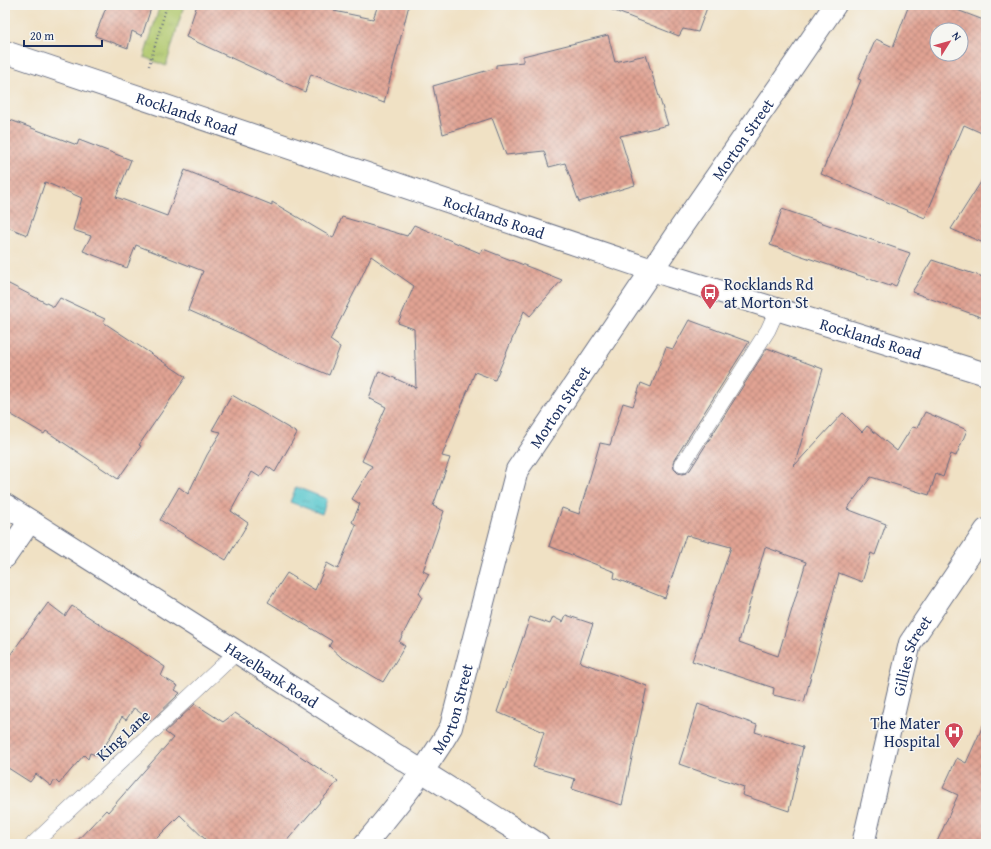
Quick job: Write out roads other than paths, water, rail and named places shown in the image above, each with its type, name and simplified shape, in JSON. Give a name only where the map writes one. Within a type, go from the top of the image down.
[{"type":"street","name":"Morton Street","points":[[365,844],[405,796],[436,752],[451,727],[517,470],[675,236],[784,81],[835,5]]},
{"type":"street","name":"Rocklands Road","points":[[5,52],[652,270],[986,374]]},
{"type":"street","name":"Hazelbank Road","points":[[5,505],[538,844]]},
{"type":"street","points":[[5,557],[30,521]]},
{"type":"street","name":"Gillies Street","points":[[863,844],[910,643],[986,530]]},
{"type":"lane","points":[[682,465],[768,330],[777,310]]},
{"type":"lane","name":"King Lane","points":[[34,844],[237,652]]},
{"type":"water","points":[[296,487],[327,499],[322,514],[290,502]]},
{"type":"place","name":"Rocklands Rd at Morton St","points":[[710,310]]},
{"type":"place","name":"The Mater Hospital","points":[[954,749]]}]
